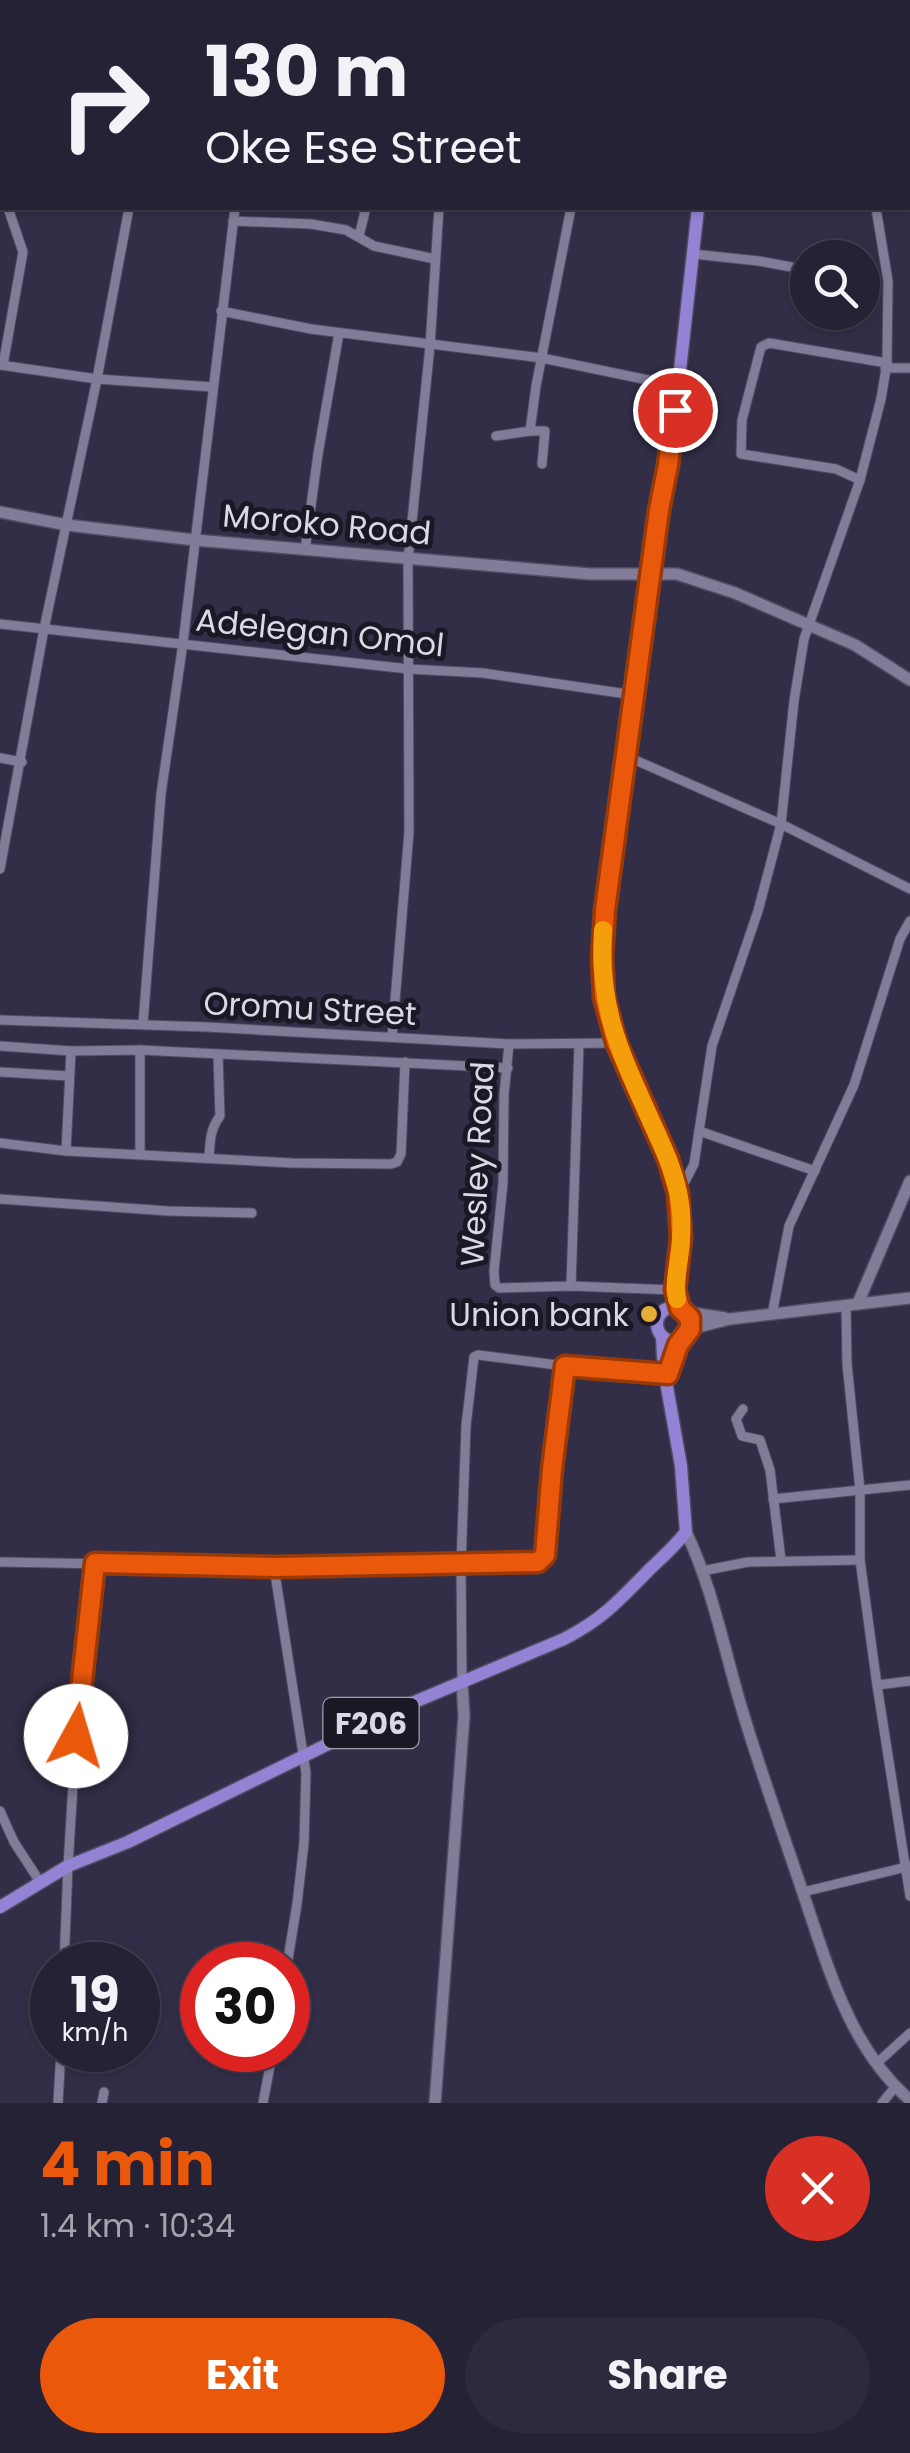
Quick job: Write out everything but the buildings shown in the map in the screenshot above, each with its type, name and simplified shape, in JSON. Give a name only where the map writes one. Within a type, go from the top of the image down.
[{"type":"main road","points":[[686,1532],[681,1466],[657,1322],[675,1290],[681,1238],[678,1193],[668,1159],[616,1042],[602,977],[605,910],[670,449],[698,210]]},
{"type":"main road","points":[[668,1372],[691,1322],[675,1290]]},
{"type":"main road","points":[[662,1312],[670,1308],[683,1310]]},
{"type":"main road","points":[[662,1336],[673,1341],[686,1334]]},
{"type":"main road","name":"F206","points":[[38,1884],[68,1866],[128,1842],[462,1680],[534,1653],[585,1628],[612,1609],[686,1532]]},
{"type":"main road","points":[[6,1903],[38,1884]]},
{"type":"street","points":[[9,210],[23,252],[2,365],[97,379],[212,387]]},
{"type":"street","points":[[0,869],[128,210]]},
{"type":"street","points":[[143,1024],[161,794],[235,210]]},
{"type":"street","points":[[359,236],[363,210]]},
{"type":"street","points":[[392,1037],[409,832],[408,560],[440,210]]},
{"type":"street","points":[[530,431],[572,210]]},
{"type":"street","points":[[678,1193],[694,1164],[712,1046],[758,912],[781,824],[801,652],[860,480],[881,399],[886,366],[888,281],[876,210]]},
{"type":"street","points":[[234,221],[312,224],[346,230],[374,246],[436,260]]},
{"type":"street","points":[[693,254],[790,267]]},
{"type":"street","points":[[222,311],[278,324],[542,358],[678,386]]},
{"type":"street","points":[[306,550],[339,332]]},
{"type":"street","points":[[860,480],[836,469],[741,454],[742,420],[761,347],[764,344],[910,368]]},
{"type":"street","points":[[496,436],[545,431],[542,464]]},
{"type":"street","name":"Moroko Road","points":[[0,512],[67,525],[408,560],[590,574],[677,574],[854,645],[910,680]]},
{"type":"street","name":"Adelegan Omol","points":[[0,624],[409,669],[483,673],[634,696]]},
{"type":"street","points":[[626,756],[781,824],[910,890]]},
{"type":"street","points":[[0,758],[22,762]]},
{"type":"street","points":[[772,1315],[789,1226],[854,1085],[900,939],[910,921]]},
{"type":"street","name":"Oromu Street","points":[[0,1020],[509,1044],[616,1042]]},
{"type":"street","name":"Wesley Road","points":[[509,1044],[504,1095],[504,1183],[495,1284],[500,1288],[675,1290]]},
{"type":"street","points":[[571,1286],[579,1044]]},
{"type":"street","points":[[0,1046],[508,1068]]},
{"type":"street","points":[[140,1050],[140,1154]]},
{"type":"street","points":[[66,1151],[71,1051]]},
{"type":"street","points":[[209,1158],[210,1137],[220,1116],[218,1055]]},
{"type":"street","points":[[0,1143],[66,1151],[344,1165],[397,1162],[405,1062]]},
{"type":"street","points":[[0,1072],[69,1076]]},
{"type":"street","points":[[700,1132],[815,1171]]},
{"type":"street","points":[[910,1181],[852,1304],[847,1364],[860,1490],[860,1560],[910,1896]]},
{"type":"street","points":[[0,1199],[168,1212],[252,1213]]},
{"type":"street","points":[[686,1334],[730,1319],[910,1298]]},
{"type":"street","points":[[683,1310],[730,1319]]},
{"type":"street","points":[[435,2103],[464,1716],[461,1565],[472,1361],[478,1354],[565,1366],[668,1372]]},
{"type":"street","points":[[0,1562],[274,1567],[538,1562],[545,1555],[565,1366]]},
{"type":"street","points":[[743,1409],[736,1420],[742,1436],[760,1440],[770,1470],[781,1560]]},
{"type":"street","points":[[773,1499],[910,1485]]},
{"type":"street","points":[[686,1532],[702,1571],[755,1752],[844,2008],[876,2064],[910,2100]]},
{"type":"street","points":[[702,1571],[748,1562],[860,1560]]},
{"type":"street","points":[[65,1942],[76,1736],[95,1563]]},
{"type":"street","points":[[274,1567],[304,1755],[306,1808],[291,1942]]},
{"type":"street","points":[[877,1685],[910,1681]]},
{"type":"street","points":[[0,1812],[38,1884]]},
{"type":"street","points":[[802,1892],[907,1866]]},
{"type":"street","points":[[876,2064],[910,2033]]},
{"type":"street","points":[[58,2103],[59,2072]]},
{"type":"street","points":[[263,2103],[269,2072]]},
{"type":"street","points":[[882,2103],[894,2087]]},
{"type":"slow traffic","points":[[603,930],[602,977],[610,1022],[668,1159],[678,1193],[681,1238],[677,1299]]},
{"type":"place","name":"Union bank","points":[[649,1314]]},
{"type":"route","points":[[76,1736],[95,1563],[274,1567],[538,1562],[545,1555],[565,1366],[668,1374],[678,1345],[689,1332],[690,1318],[680,1308],[675,1290],[681,1238],[678,1193],[668,1159],[616,1042],[604,997],[602,958],[605,910],[675,410]]}]
